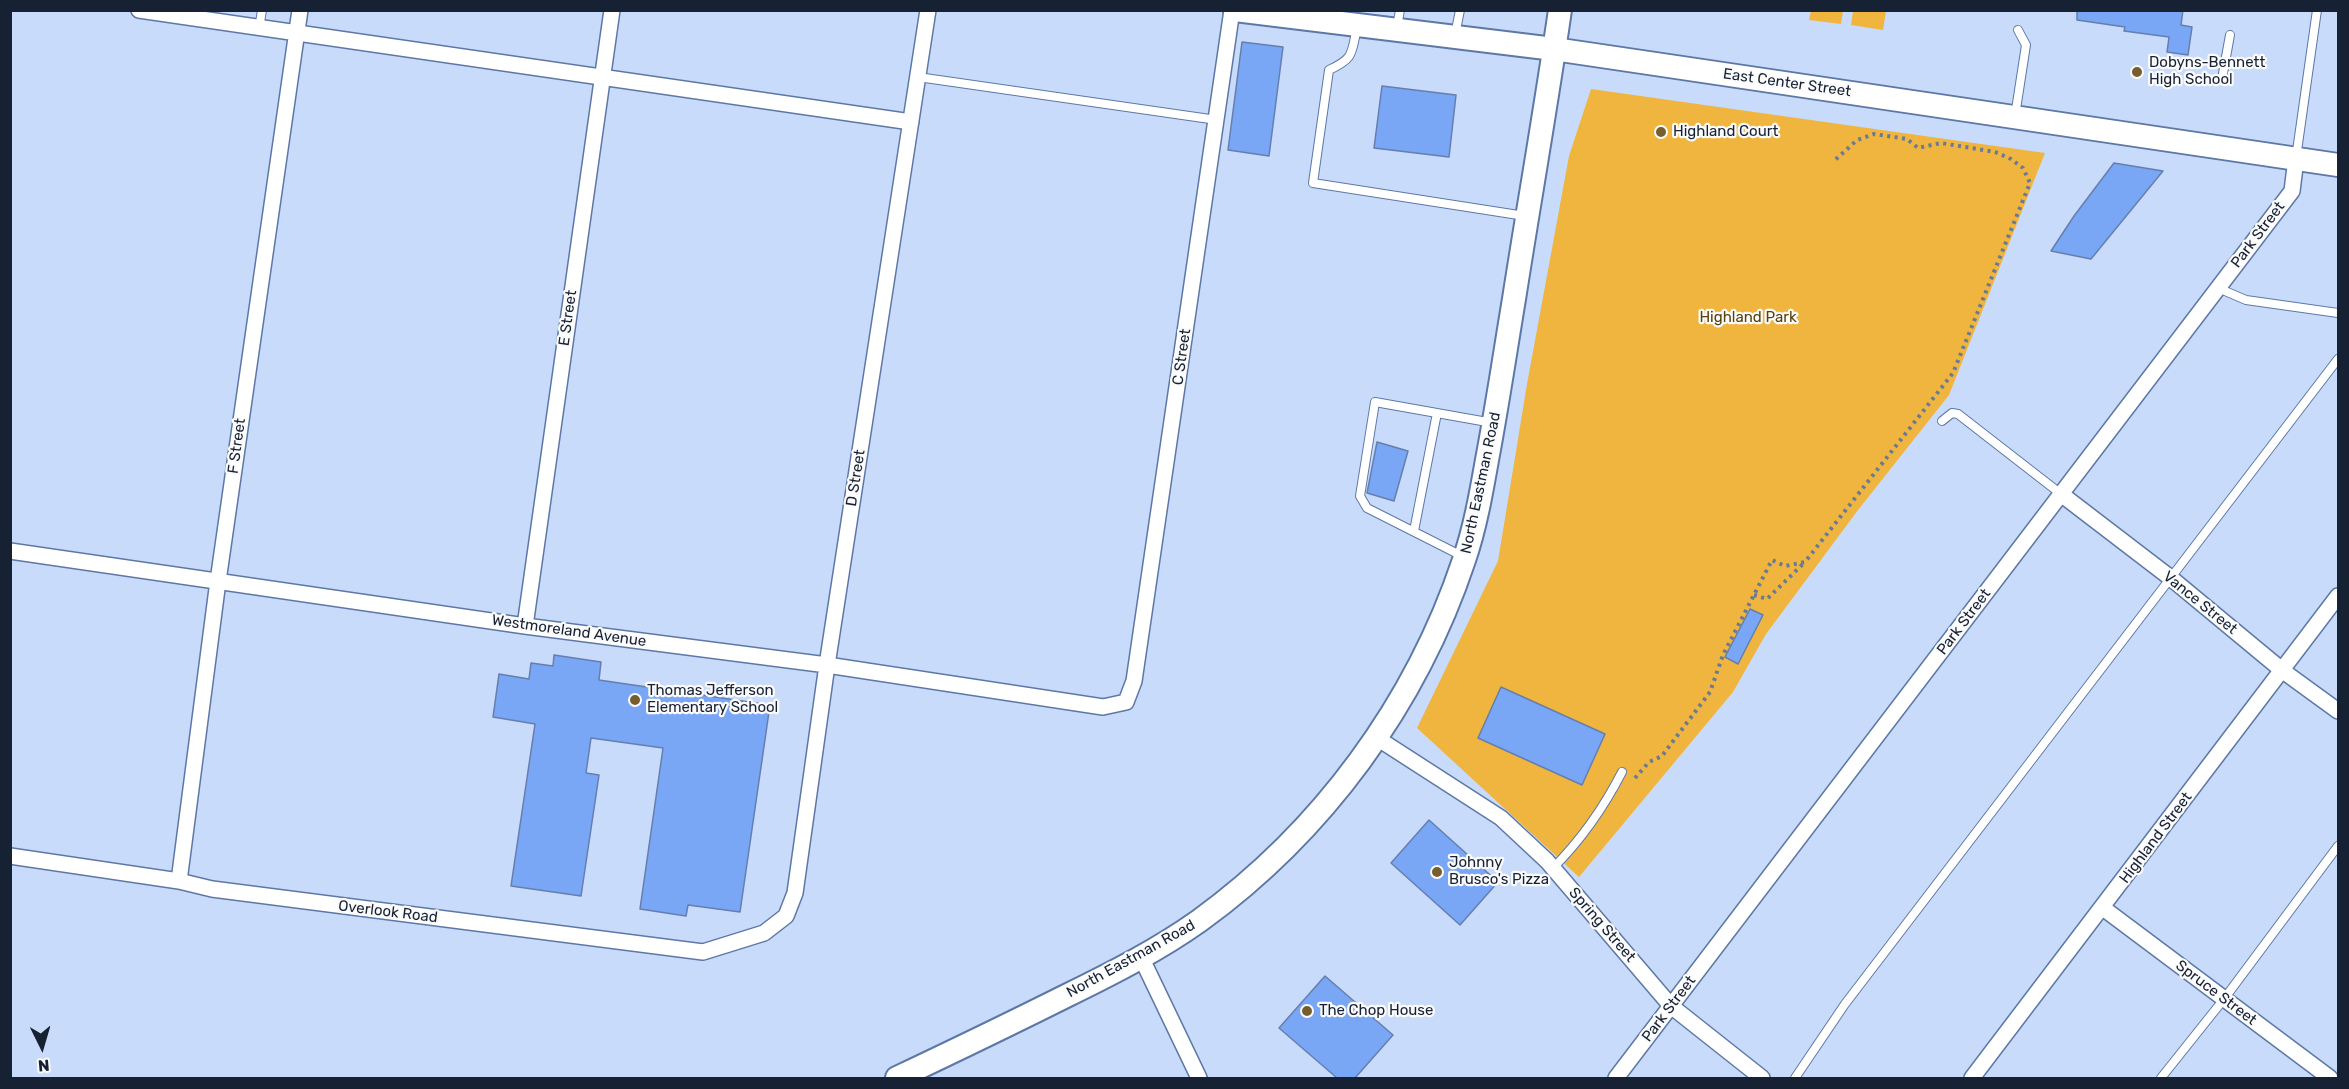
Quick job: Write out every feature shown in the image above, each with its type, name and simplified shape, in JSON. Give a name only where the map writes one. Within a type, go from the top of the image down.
[{"type":"main road","name":"East Center Street","points":[[1234,10],[1333,16],[1358,25],[1398,20],[1454,37],[1554,49],[2338,165]]},
{"type":"main road","name":"North Eastman Road","points":[[897,1078],[1141,957],[1197,922],[1239,891],[1275,859],[1331,798],[1377,738],[1421,663],[1442,618],[1465,558],[1479,502],[1494,423],[1560,10]]},
{"type":"street","points":[[139,10],[197,15],[259,29],[602,76],[911,122]]},
{"type":"street","name":"F Street","points":[[179,881],[218,581],[300,10]]},
{"type":"street","name":"E Street","points":[[525,626],[612,10]]},
{"type":"street","name":"D Street","points":[[764,933],[786,916],[795,893],[928,10]]},
{"type":"street","name":"C Street","points":[[1126,702],[1134,681],[1234,10]]},
{"type":"street","name":"Park Street","points":[[1616,1078],[2292,191],[2296,159]]},
{"type":"street","name":"Vance Street","points":[[2061,494],[2172,579],[2283,671],[2338,711]]},
{"type":"street","name":"Westmoreland Avenue","points":[[10,551],[525,626],[828,665],[1103,707],[1126,702]]},
{"type":"street","name":"Highland Street","points":[[1972,1078],[2338,596]]},
{"type":"street","name":"Spring Street","points":[[1377,738],[1501,818],[1553,868],[1671,1006],[1762,1078]]},
{"type":"street","name":"Overlook Road","points":[[10,856],[179,881],[212,889],[703,952],[764,933]]},
{"type":"street","name":"Spruce Street","points":[[2103,908],[2330,1078]]},
{"type":"street","points":[[1141,957],[1199,1078]]},
{"type":"lane","points":[[259,29],[262,10]]},
{"type":"lane","points":[[1454,37],[1460,10]]},
{"type":"lane","points":[[2296,159],[2317,10]]},
{"type":"lane","points":[[1358,25],[1351,57],[1329,70],[1313,183],[1527,216]]},
{"type":"lane","points":[[2014,117],[2026,45],[2018,30]]},
{"type":"lane","points":[[2222,79],[2230,35]]},
{"type":"lane","points":[[918,77],[1216,120]]},
{"type":"lane","points":[[2218,288],[2246,300],[2338,313]]},
{"type":"lane","points":[[1795,1078],[1845,1004],[2338,359]]},
{"type":"lane","points":[[1465,558],[1367,507],[1360,496],[1375,402],[1494,423]]},
{"type":"lane","points":[[1414,531],[1437,413]]},
{"type":"lane","points":[[1942,421],[1952,413],[1958,414],[2061,494]]},
{"type":"lane","points":[[1553,868],[1580,837],[1615,787],[1622,772]]},
{"type":"lane","points":[[2161,1078],[2224,999],[2338,846]]},
{"type":"path","points":[[1754,595],[1767,599],[1806,562],[1953,373],[2030,183],[2022,168],[2011,159],[1995,152],[1941,143],[1918,148],[1907,139],[1874,134],[1857,140],[1833,162]]},
{"type":"path","points":[[1615,787],[1623,792],[1649,762],[1662,756],[1710,692],[1723,655],[1772,560],[1785,566],[1806,562]]},
{"type":"green space","points":[[1811,11],[1843,11],[1841,24],[1809,20]]},
{"type":"green space","points":[[1853,11],[1886,11],[1883,30],[1851,25]]},
{"type":"green space","name":"Highland Park","points":[[1591,89],[2045,153],[1949,395],[1858,510],[1766,634],[1733,692],[1579,877],[1417,728],[1498,561],[1527,384],[1569,156]]},
{"type":"building","points":[[2077,10],[2183,10],[2181,25],[2192,27],[2188,55],[2167,52],[2169,37],[2124,31],[2125,27],[2077,20]]},
{"type":"building","points":[[1242,42],[1283,47],[1269,156],[1228,150]]},
{"type":"building","points":[[1382,86],[1456,95],[1449,157],[1374,148]]},
{"type":"building","points":[[2114,163],[2163,171],[2091,259],[2051,251],[2074,216]]},
{"type":"building","points":[[1377,442],[1408,451],[1394,501],[1367,493]]},
{"type":"building","points":[[1750,609],[1763,615],[1738,664],[1725,657]]},
{"type":"building","points":[[554,655],[601,662],[599,680],[770,705],[740,912],[688,905],[686,916],[640,909],[663,748],[591,738],[586,773],[599,775],[581,896],[511,886],[535,724],[493,717],[499,674],[529,679],[531,663],[553,666]]},
{"type":"building","points":[[1501,687],[1605,734],[1582,785],[1478,738]]},
{"type":"building","points":[[1429,820],[1498,882],[1460,925],[1391,863]]},
{"type":"building","points":[[1325,976],[1393,1035],[1355,1078],[1337,1078],[1279,1028]]},
{"type":"place","name":"Dobyns-Bennett High School","points":[[2137,72]]},
{"type":"place","name":"Highland Court","points":[[1661,132]]},
{"type":"place","name":"Thomas Jefferson Elementary School","points":[[635,700]]},
{"type":"place","name":"Johnny Brusco's Pizza","points":[[1437,872]]},
{"type":"place","name":"The Chop House","points":[[1307,1011]]}]
